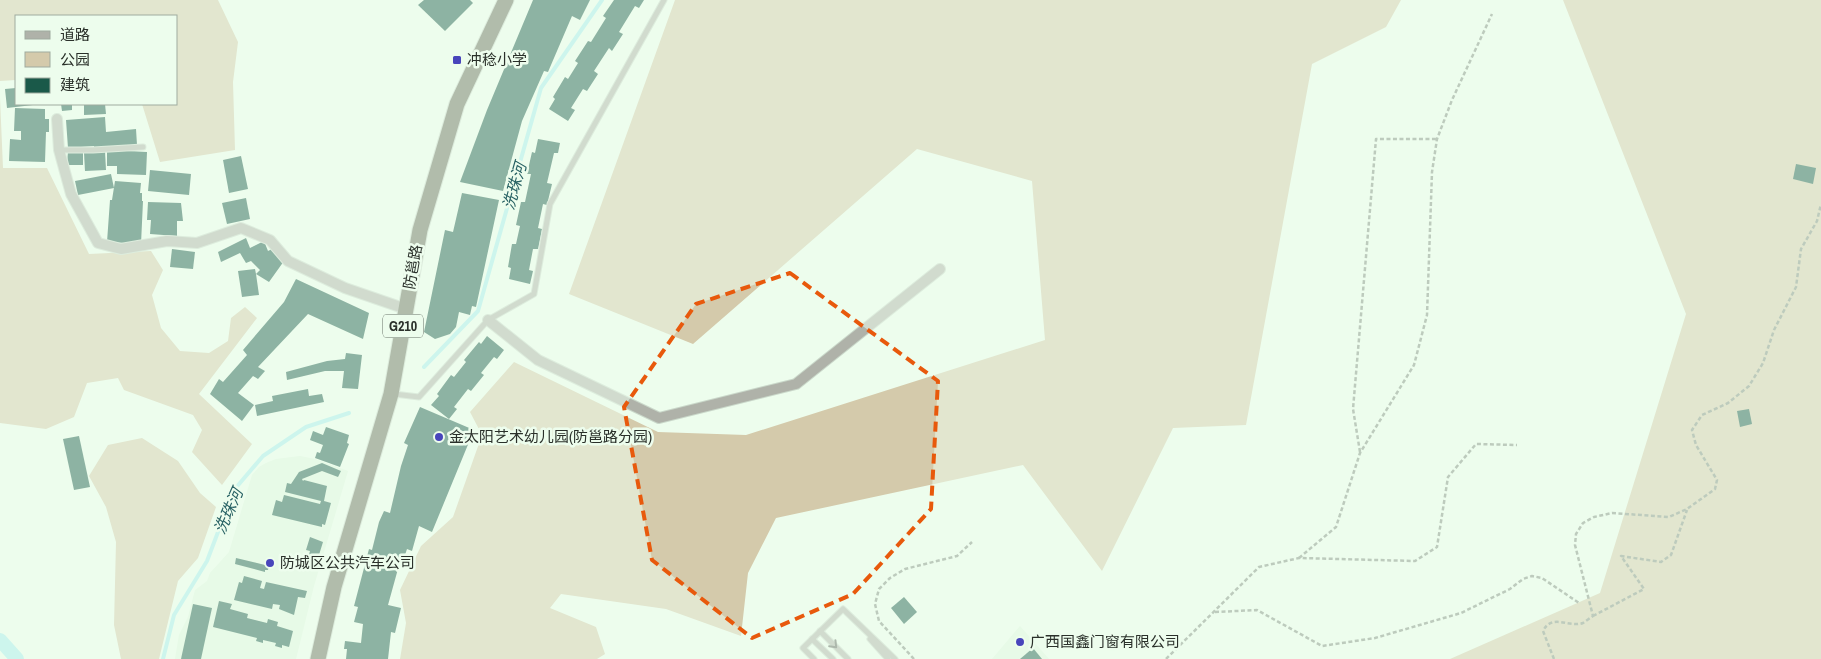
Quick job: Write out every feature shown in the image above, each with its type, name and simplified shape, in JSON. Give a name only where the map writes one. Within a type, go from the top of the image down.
[{"type":"highway","name":"防邕路","points":[[318,659],[334,587],[391,394],[420,230],[457,104],[506,0]]},
{"type":"street","points":[[57,119],[60,150],[71,194],[98,243],[121,249],[167,242],[197,243],[241,228],[270,240],[288,261],[345,288],[406,309]]},
{"type":"street","points":[[488,320],[538,360],[659,418],[796,384],[940,270]]},
{"type":"lane","points":[[391,394],[419,398],[488,320],[534,294],[550,204],[664,0]]},
{"type":"lane","points":[[60,150],[93,150],[143,146]]},
{"type":"lane","points":[[814,659],[803,648],[843,609]]},
{"type":"lane","points":[[843,609],[888,659]]},
{"type":"lane","points":[[843,609],[895,659]]},
{"type":"lane","points":[[820,631],[848,659]]},
{"type":"lane","points":[[812,639],[833,659]]},
{"type":"path","points":[[1299,558],[1336,526],[1360,453],[1414,365],[1427,315],[1432,172],[1437,139],[1452,100],[1492,14]]},
{"type":"path","points":[[1360,453],[1353,409],[1376,139],[1437,139]]},
{"type":"path","points":[[1593,616],[1575,545],[1576,534],[1583,524],[1594,516],[1612,513],[1669,517],[1687,510],[1715,489],[1717,480],[1696,445],[1692,430],[1702,415],[1728,403],[1749,386],[1763,363],[1774,330],[1796,287],[1801,250],[1817,221],[1821,204]]},
{"type":"path","points":[[1166,659],[1259,567],[1299,558],[1415,561],[1437,547],[1448,477],[1476,444],[1517,445]]},
{"type":"path","points":[[1554,659],[1543,631],[1546,625],[1553,621],[1582,623],[1644,589],[1621,556],[1661,562],[1671,555],[1687,510]]},
{"type":"path","points":[[914,659],[879,621],[875,604],[879,589],[890,578],[905,569],[957,556],[972,542]]},
{"type":"path","points":[[1214,612],[1257,610],[1322,646],[1375,638],[1461,613],[1510,589],[1522,579],[1532,576],[1542,578],[1579,603]]},
{"type":"highlighted area","points":[[790,273],[938,381],[931,509],[853,594],[752,638],[652,560],[624,407],[696,304]]},
{"type":"shaded area","name":"防城区公共汽车公司","points":[[300,456],[315,459],[348,471],[314,586],[296,659],[175,659],[179,635],[188,617],[195,590],[207,581],[210,573],[229,552],[252,475],[259,467],[276,459]]},
{"type":"shaded area","name":"广西国鑫门窗有限公司","points":[[1020,626],[1049,659],[992,659]]},
{"type":"green space","points":[[0,0],[218,0],[238,42],[233,82],[235,150],[160,162],[142,105],[178,105],[178,15],[15,15],[15,80],[0,81]]},
{"type":"green space","points":[[675,0],[1401,0],[1386,27],[1312,64],[1246,425],[1173,428],[1102,571],[1023,465],[776,518],[748,573],[741,636],[666,609],[561,594],[550,608],[596,627],[605,654],[597,659],[400,659],[406,623],[400,590],[421,546],[453,517],[482,435],[470,412],[514,362],[658,432],[746,435],[1045,340],[1032,181],[917,149],[693,344],[569,294]]},
{"type":"green space","points":[[1563,0],[1821,0],[1821,659],[1450,659],[1600,593],[1686,314]]},
{"type":"green space","points":[[0,98],[3,168],[47,168],[89,254],[151,251],[163,270],[152,295],[161,328],[180,351],[209,353],[228,341],[231,318],[245,307],[257,318],[199,394],[252,444],[222,485],[192,452],[202,430],[193,415],[124,390],[118,378],[87,383],[74,417],[46,429],[0,423]]},
{"type":"green space","points":[[142,438],[178,461],[200,493],[216,507],[198,558],[178,581],[159,659],[121,659],[114,625],[116,542],[106,507],[89,476],[108,445]]},
{"type":"building","points":[[424,0],[470,0],[473,3],[445,31],[418,5]]},
{"type":"building","points":[[533,0],[590,0],[580,20],[572,16],[548,72],[544,71],[522,121],[503,191],[460,182],[487,110]]},
{"type":"building","points":[[614,0],[644,0],[639,8],[635,6],[619,32],[623,34],[612,51],[609,48],[594,71],[598,74],[587,91],[583,89],[571,108],[575,110],[568,121],[549,109],[555,99],[553,97],[565,77],[568,79],[578,63],[575,61],[588,41],[591,42],[606,18],[603,16]]},
{"type":"building","points":[[15,88],[15,105],[33,105],[7,108],[5,89]]},
{"type":"building","points":[[61,105],[72,105],[72,110],[62,111]]},
{"type":"building","points":[[84,105],[105,105],[106,114],[84,115]]},
{"type":"building","points":[[15,108],[45,109],[45,119],[49,119],[49,132],[46,132],[45,162],[9,161],[10,139],[21,140],[21,131],[14,131]]},
{"type":"building","points":[[105,117],[106,132],[136,129],[137,145],[68,148],[66,120]]},
{"type":"building","points":[[538,139],[560,143],[558,153],[554,153],[547,183],[552,184],[547,205],[543,204],[538,228],[542,229],[538,249],[533,249],[529,270],[533,271],[530,284],[509,279],[511,268],[508,267],[512,244],[516,244],[520,226],[516,225],[521,202],[525,202],[531,174],[527,174],[532,152],[535,153]]},
{"type":"building","points":[[107,150],[147,152],[146,175],[117,174],[117,166],[107,166]]},
{"type":"building","points":[[68,151],[83,151],[83,165],[67,165]]},
{"type":"building","points":[[105,151],[106,170],[85,171],[84,153]]},
{"type":"building","points":[[241,156],[248,189],[229,193],[223,160]]},
{"type":"building","points":[[1796,164],[1816,168],[1813,184],[1793,179]]},
{"type":"building","points":[[150,170],[191,174],[189,195],[148,191]]},
{"type":"building","points":[[111,174],[114,188],[78,195],[75,181]]},
{"type":"building","points":[[115,181],[141,183],[140,193],[142,193],[143,201],[141,244],[107,242],[110,200],[112,200]]},
{"type":"building","points":[[462,193],[499,200],[476,307],[472,306],[470,315],[459,312],[456,327],[450,334],[435,339],[424,332],[445,230],[453,232]]},
{"type":"building","points":[[246,198],[250,219],[227,224],[222,203]]},
{"type":"building","points":[[148,202],[181,203],[183,221],[177,221],[177,236],[150,234],[151,220],[147,220]]},
{"type":"building","points":[[246,238],[250,248],[264,241],[268,251],[272,249],[284,261],[269,282],[256,274],[260,270],[251,261],[246,263],[240,253],[221,262],[218,252]]},
{"type":"building","points":[[172,249],[195,252],[193,269],[170,267]]},
{"type":"building","points":[[255,269],[259,295],[242,297],[238,271]]},
{"type":"building","points":[[296,279],[369,313],[363,339],[308,314],[258,367],[265,371],[258,379],[253,376],[238,393],[254,405],[242,421],[210,394],[219,379],[223,382],[247,355],[243,350],[284,302]]},
{"type":"building","points":[[487,336],[504,350],[497,359],[494,357],[481,373],[484,375],[471,391],[468,389],[454,407],[457,409],[449,419],[431,405],[439,396],[437,394],[451,375],[454,377],[466,362],[464,360],[479,342],[481,344]]},
{"type":"building","points":[[346,353],[362,355],[358,389],[342,388],[344,371],[325,371],[287,380],[286,372],[327,361],[345,359]]},
{"type":"building","points":[[308,389],[309,396],[322,394],[324,402],[257,416],[255,405],[273,401],[272,396]]},
{"type":"building","points":[[420,407],[474,430],[432,532],[419,526],[412,551],[407,549],[404,558],[401,558],[388,605],[401,608],[395,633],[391,632],[388,659],[346,659],[347,649],[344,649],[345,641],[361,643],[363,624],[354,622],[358,607],[354,606],[369,549],[372,550],[379,522],[384,511],[390,513],[408,445],[404,443]]},
{"type":"building","points":[[1749,409],[1752,424],[1740,427],[1737,411]]},
{"type":"building","points":[[326,427],[349,435],[347,443],[349,444],[340,467],[315,458],[317,452],[320,453],[323,445],[310,440],[313,431],[323,435]]},
{"type":"building","points":[[79,436],[90,487],[74,490],[63,439]]},
{"type":"building","points":[[322,463],[341,471],[338,477],[322,471],[302,479],[303,481],[327,486],[324,501],[331,503],[325,525],[322,524],[322,527],[272,515],[276,500],[282,502],[284,495],[320,504],[321,501],[285,492],[287,483],[291,484],[299,472]]},
{"type":"building","points":[[310,537],[323,542],[314,571],[305,568],[310,551],[306,550]]},
{"type":"building","points":[[236,558],[269,566],[268,570],[265,570],[265,572],[235,564]]},
{"type":"building","points":[[244,576],[262,581],[260,588],[264,589],[266,582],[307,591],[305,598],[298,597],[294,615],[279,609],[280,605],[273,604],[272,609],[234,600],[239,582],[242,583]]},
{"type":"building","points":[[904,597],[917,612],[904,624],[891,608]]},
{"type":"building","points":[[219,601],[232,604],[230,609],[248,614],[247,618],[267,623],[268,619],[278,622],[277,626],[293,631],[289,647],[282,645],[282,648],[275,646],[276,643],[263,640],[263,643],[256,641],[257,638],[213,627]]},
{"type":"building","points":[[193,604],[212,608],[201,659],[181,659]]},
{"type":"building","points":[[1033,648],[1042,659],[1020,659]]},
{"type":"waterway","name":"洗珠河","points":[[424,367],[478,311],[541,88],[602,0]]},
{"type":"waterway","name":"洗珠河","points":[[163,659],[174,615],[207,561],[234,490],[263,456],[306,427],[349,413]]},
{"type":"waterway","points":[[0,640],[17,659]]},
{"type":"place","name":"冲稔小学","points":[[457,60]]},
{"type":"place","name":"金太阳艺术幼儿园(防邕路分园)","points":[[439,437]]},
{"type":"place","name":"防城区公共汽车公司","points":[[270,563]]},
{"type":"place","name":"广西国鑫门窗有限公司","points":[[1020,642]]}]
